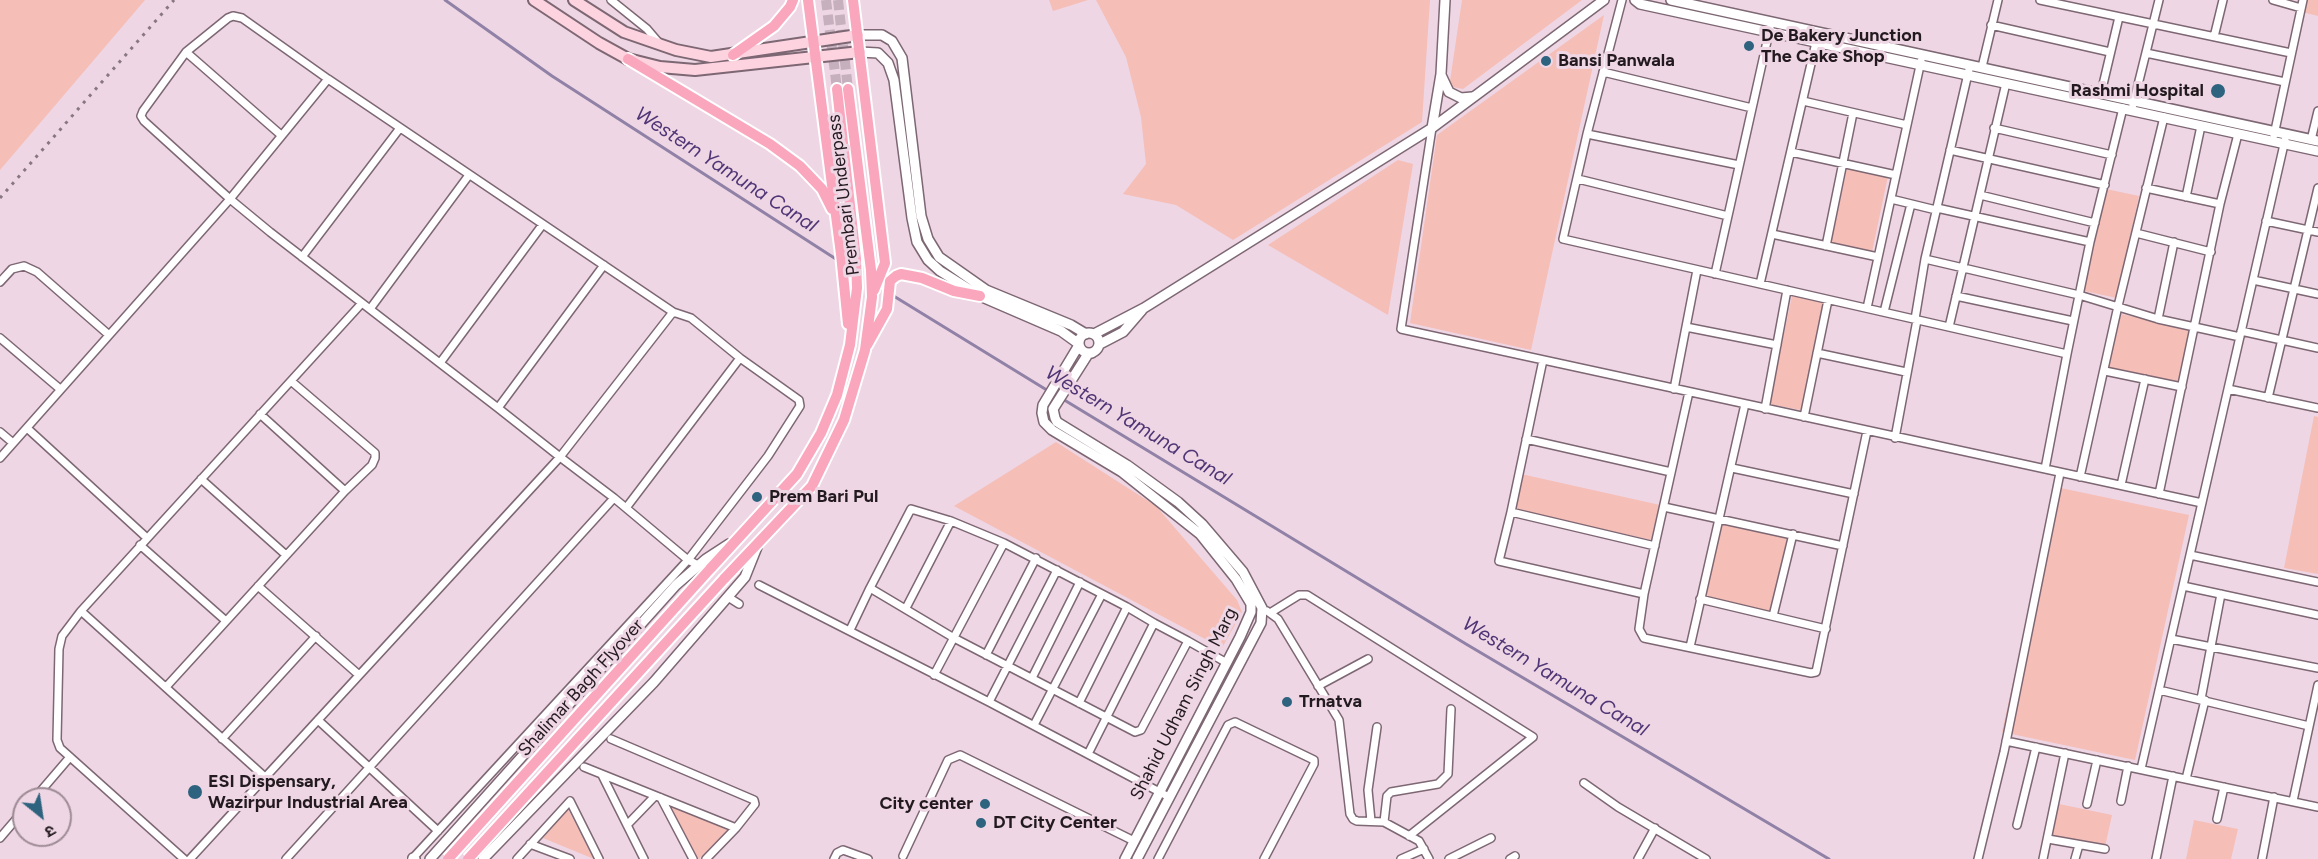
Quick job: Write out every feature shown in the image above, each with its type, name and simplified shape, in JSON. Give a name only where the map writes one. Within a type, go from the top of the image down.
[{"type":"main road","points":[[534,0],[599,43],[770,144],[800,166],[822,189],[837,220]]},
{"type":"main road","points":[[574,0],[624,32],[676,50],[711,57],[858,35]]},
{"type":"main road","points":[[733,55],[774,26],[793,0]]},
{"type":"main road","points":[[808,0],[837,220],[850,345]]},
{"type":"main road","points":[[854,0],[885,263],[880,275],[887,309],[865,350]]},
{"type":"main road","points":[[628,59],[660,67],[695,70],[860,52]]},
{"type":"main road","name":"Prembari Underpass","points":[[850,345],[857,288],[843,89],[880,275],[872,297],[865,350]]},
{"type":"main road","points":[[880,275],[902,274],[922,278],[954,291],[980,296]]},
{"type":"main road","name":"Shalimar Bagh Flyover","points":[[448,859],[797,474],[820,433],[837,395],[850,345]]},
{"type":"main road","name":"Shalimar Bagh Flyover","points":[[468,859],[812,486],[844,420],[865,350]]},
{"type":"street","points":[[611,0],[647,29],[659,43]]},
{"type":"street","points":[[1585,0],[1587,12]]},
{"type":"street","points":[[1048,407],[1058,379],[1080,339],[1144,308],[1432,128],[1604,0]]},
{"type":"street","points":[[1622,0],[1587,134],[1563,239],[2067,354]]},
{"type":"street","points":[[1635,0],[1640,4],[1769,31],[1818,36]]},
{"type":"street","points":[[1671,0],[1772,21],[1818,36],[1969,69],[2006,83],[2130,106],[2285,139],[2314,141],[2318,111]]},
{"type":"street","points":[[1982,67],[1998,0]]},
{"type":"street","points":[[2040,0],[2291,53]]},
{"type":"street","points":[[2045,469],[2090,242],[2112,155],[2130,106],[2159,0]]},
{"type":"street","points":[[2214,37],[2223,0]]},
{"type":"street","points":[[2273,0],[2302,4],[2274,137]]},
{"type":"street","points":[[1445,3],[1441,75],[1401,329],[2202,503]]},
{"type":"street","points":[[414,859],[688,560],[768,456],[800,406],[799,400],[740,358],[691,318],[673,312],[328,79],[242,18],[233,16],[228,18],[186,52],[141,116],[230,199],[614,498],[688,560],[698,565]]},
{"type":"street","points":[[2101,93],[2119,17]]},
{"type":"street","points":[[1715,274],[1772,21]]},
{"type":"street","points":[[1991,25],[2110,52]]},
{"type":"street","points":[[858,35],[882,35],[892,41],[902,58],[921,216],[928,239],[939,256],[986,290],[1071,325],[1098,338],[1100,344]]},
{"type":"street","points":[[1760,284],[1818,36]]},
{"type":"street","points":[[186,52],[281,135]]},
{"type":"street","points":[[860,52],[878,52],[888,63],[894,80],[917,242],[927,260],[980,296],[1061,331],[1079,344],[1086,353],[1092,353]]},
{"type":"street","points":[[2146,52],[2285,82]]},
{"type":"street","points":[[1867,308],[1922,59]]},
{"type":"street","points":[[1969,69],[1982,67],[2101,93],[2130,106],[2164,117],[2238,134],[2274,137]]},
{"type":"street","points":[[1895,438],[1925,259],[1969,69]]},
{"type":"street","points":[[1603,72],[1752,108]]},
{"type":"street","points":[[1441,75],[1449,92],[1461,98],[1474,97]]},
{"type":"street","points":[[0,458],[230,199],[328,79]]},
{"type":"street","points":[[1949,327],[1973,216],[2006,83]]},
{"type":"street","points":[[1803,101],[1907,125]]},
{"type":"street","points":[[1826,246],[1853,113]]},
{"type":"street","points":[[2080,477],[2118,306],[2164,117]]},
{"type":"street","points":[[2186,197],[2201,126]]},
{"type":"street","points":[[302,257],[400,128]]},
{"type":"street","points":[[1994,128],[2112,155]]},
{"type":"street","points":[[1587,134],[1739,165]]},
{"type":"street","points":[[2159,494],[2220,204],[2238,134]]},
{"type":"street","points":[[2285,139],[2318,151]]},
{"type":"street","points":[[2141,769],[2285,139]]},
{"type":"street","points":[[1950,150],[2105,185]]},
{"type":"street","points":[[1791,152],[1896,175]]},
{"type":"street","points":[[370,309],[469,175]]},
{"type":"street","points":[[1578,179],[1728,216]]},
{"type":"street","points":[[2146,188],[2220,204]]},
{"type":"street","points":[[2268,398],[2318,188]]},
{"type":"street","points":[[1980,195],[2096,223]]},
{"type":"street","points":[[1891,199],[2090,242]]},
{"type":"street","points":[[1884,312],[1911,204]]},
{"type":"street","points":[[2266,221],[2318,232]]},
{"type":"street","points":[[440,363],[543,224]]},
{"type":"street","points":[[2136,233],[2211,252]]},
{"type":"street","points":[[1772,234],[1878,257]]},
{"type":"street","points":[[2158,319],[2174,242]]},
{"type":"street","points":[[1925,259],[2079,295],[2158,319],[2318,348]]},
{"type":"street","points":[[498,408],[604,265]]},
{"type":"street","points":[[0,282],[12,269],[24,266],[37,272],[109,335]]},
{"type":"street","points":[[1674,389],[1697,270]]},
{"type":"street","points":[[2253,280],[2318,294]]},
{"type":"street","points":[[1766,409],[1787,290]]},
{"type":"street","points":[[1956,296],[2073,321]]},
{"type":"street","points":[[1804,417],[1828,300]]},
{"type":"street","points":[[184,859],[60,748],[57,740],[59,649],[62,636],[81,611],[140,545],[362,303]]},
{"type":"street","points":[[1048,407],[1067,388],[1088,354],[1096,351],[1100,344],[1123,332],[1144,308]]},
{"type":"street","points":[[190,859],[560,457],[673,312]]},
{"type":"street","points":[[1686,327],[1777,345]]},
{"type":"street","points":[[0,338],[60,389]]},
{"type":"street","points":[[1817,353],[1906,372]]},
{"type":"street","points":[[626,508],[740,358]]},
{"type":"street","points":[[1543,360],[1499,561],[1644,594]]},
{"type":"street","points":[[2105,370],[2182,387]]},
{"type":"street","points":[[2121,485],[2145,379]]},
{"type":"street","points":[[166,687],[345,491],[372,465],[375,453],[291,381]]},
{"type":"street","points":[[2228,389],[2318,408]]},
{"type":"street","points":[[1689,392],[1644,594],[1639,629],[1644,638],[1814,673],[1817,670],[1826,629],[1867,431]]},
{"type":"street","points":[[1689,647],[1745,404]]},
{"type":"street","name":"Shahid Udham Singh Marg","points":[[1125,859],[1227,663],[1251,612],[1251,604],[1236,579],[1200,534],[1122,472],[1052,430],[1042,417],[1048,407],[1057,422],[1127,465],[1178,502],[1202,524],[1243,572],[1266,610],[1137,859]]},
{"type":"street","points":[[260,414],[345,491]]},
{"type":"street","points":[[27,428],[147,538]]},
{"type":"street","points":[[0,432],[13,443]]},
{"type":"street","points":[[1526,439],[1671,472]]},
{"type":"street","points":[[1731,468],[1854,494]]},
{"type":"street","points":[[1978,859],[2007,741],[2060,473]]},
{"type":"street","points":[[201,479],[286,555]]},
{"type":"street","points":[[286,859],[614,498]]},
{"type":"street","points":[[1664,507],[1843,546]]},
{"type":"street","points":[[850,630],[908,510],[911,509],[951,521],[1036,558],[1227,663]]},
{"type":"street","points":[[1511,512],[1655,546]]},
{"type":"street","points":[[906,608],[951,521]]},
{"type":"street","points":[[1773,616],[1793,534]]},
{"type":"street","points":[[430,859],[668,593],[698,565],[738,539]]},
{"type":"street","points":[[934,675],[1004,543]]},
{"type":"street","points":[[140,545],[226,621]]},
{"type":"street","points":[[483,859],[654,682],[745,577],[757,547]]},
{"type":"street","points":[[2190,555],[2318,582]]},
{"type":"street","points":[[986,655],[1036,558]]},
{"type":"street","points":[[989,702],[1057,570]]},
{"type":"street","points":[[1032,678],[1080,582]]},
{"type":"street","points":[[759,585],[1034,725],[1169,797]]},
{"type":"street","points":[[258,586],[359,675]]},
{"type":"street","points":[[2183,586],[2318,615]]},
{"type":"street","points":[[870,588],[954,638],[1138,732],[1188,640]]},
{"type":"street","points":[[1034,725],[1102,594]]},
{"type":"street","points":[[2186,778],[2203,700],[2221,594]]},
{"type":"street","points":[[1266,610],[1299,595],[1307,595],[1533,737],[1409,836]]},
{"type":"street","points":[[728,597],[739,604]]},
{"type":"street","points":[[1700,599],[1826,629]]},
{"type":"street","points":[[1251,604],[1266,610],[1278,619],[1339,720],[1350,814],[1357,821],[1383,822],[1419,841],[1429,859]]},
{"type":"street","points":[[1079,703],[1127,607]]},
{"type":"street","points":[[81,611],[265,777]]},
{"type":"street","points":[[1088,754],[1154,623]]},
{"type":"street","points":[[222,739],[316,636]]},
{"type":"street","points":[[2171,639],[2318,668]]},
{"type":"street","points":[[1318,686],[1368,659]]},
{"type":"street","points":[[2293,801],[2318,685]]},
{"type":"street","points":[[2159,690],[2309,726]]},
{"type":"street","points":[[1383,822],[1387,796],[1391,792],[1438,784],[1448,774],[1451,709]]},
{"type":"street","points":[[318,720],[438,831]]},
{"type":"street","points":[[1158,859],[1228,725],[1235,722],[1314,760],[1314,764],[1264,859]]},
{"type":"street","points":[[1371,821],[1368,790],[1377,727]]},
{"type":"street","points":[[611,739],[750,796],[755,804],[736,828],[705,859]]},
{"type":"street","points":[[2007,741],[2318,807]]},
{"type":"street","points":[[2017,825],[2036,747]]},
{"type":"street","points":[[2043,859],[2065,753]]},
{"type":"street","points":[[903,856],[948,760],[960,755],[1134,841]]},
{"type":"street","points":[[44,787],[70,757]]},
{"type":"street","points":[[2087,804],[2097,760]]},
{"type":"street","points":[[2121,801],[2128,766]]},
{"type":"street","points":[[584,767],[736,828]]},
{"type":"street","points":[[602,774],[644,859]]},
{"type":"street","points":[[2156,859],[2173,776]]},
{"type":"street","points":[[1584,783],[1618,807],[1706,859]]},
{"type":"street","points":[[2217,819],[2224,787]]},
{"type":"street","points":[[627,825],[658,797]]},
{"type":"street","points":[[658,797],[693,859]]},
{"type":"street","points":[[2262,859],[2274,797]]},
{"type":"street","points":[[517,859],[570,801],[599,859]]},
{"type":"street","points":[[0,838],[12,824]]},
{"type":"street","points":[[1638,859],[1655,828]]},
{"type":"street","points":[[1449,859],[1491,838]]},
{"type":"street","points":[[2048,839],[2105,849]]},
{"type":"street","points":[[530,844],[570,859]]},
{"type":"street","points":[[2075,859],[2079,845]]},
{"type":"street","points":[[1401,859],[1424,849]]},
{"type":"street","points":[[834,859],[837,853],[843,850],[868,859]]},
{"type":"shaded area","points":[[0,0],[145,0],[0,170]]},
{"type":"shaded area","points":[[1049,0],[1088,0],[1053,11]]},
{"type":"shaded area","points":[[1096,0],[1430,0],[1422,122],[1233,240],[1176,205],[1123,194],[1146,164],[1141,117],[1126,57]]},
{"type":"shaded area","points":[[1462,0],[1582,0],[1463,89],[1453,87],[1450,81]]},
{"type":"shaded area","points":[[2305,0],[2318,0],[2318,16],[2302,12]]},
{"type":"shaded area","points":[[1604,15],[1531,350],[1410,323],[1437,135]]},
{"type":"shaded area","points":[[1398,160],[1413,164],[1388,315],[1268,245]]},
{"type":"shaded area","points":[[1847,168],[1888,176],[1872,252],[1831,243]]},
{"type":"shaded area","points":[[2106,189],[2139,196],[2117,298],[2084,291]]},
{"type":"shaded area","points":[[1792,296],[1824,302],[1801,410],[1769,404]]},
{"type":"shaded area","points":[[2121,314],[2190,329],[2179,383],[2109,368]]},
{"type":"shaded area","points":[[2314,416],[2318,417],[2318,574],[2284,568]]},
{"type":"shaded area","points":[[1056,442],[1156,506],[1237,600],[1242,612],[1222,648],[954,506]]},
{"type":"shaded area","points":[[1521,474],[1660,505],[1652,540],[1513,510]]},
{"type":"shaded area","points":[[2056,487],[2189,515],[2135,760],[2002,732]]},
{"type":"shaded area","points":[[1722,524],[1787,538],[1771,612],[1705,597]]},
{"type":"shaded area","points":[[2059,804],[2112,815],[2105,847],[2052,836]]},
{"type":"shaded area","points":[[670,805],[728,830],[697,859]]},
{"type":"shaded area","points":[[568,809],[594,859],[543,838]]},
{"type":"shaded area","points":[[2194,820],[2238,829],[2231,859],[2186,859]]},
{"type":"waterway","name":"Western Yamuna Canal","points":[[445,0],[552,76],[839,261]]},
{"type":"waterway","name":"Western Yamuna Canal","points":[[892,295],[1050,392]]},
{"type":"waterway","name":"Western Yamuna Canal","points":[[1061,398],[1466,644],[1829,859]]},
{"type":"tunnel","points":[[826,0],[837,89]]},
{"type":"tunnel","points":[[838,0],[848,89]]},
{"type":"railway","points":[[0,198],[174,0]]},
{"type":"place","name":"De Bakery Junction The Cake Shop","points":[[1749,46]]},
{"type":"place","name":"Bansi Panwala","points":[[1546,61]]},
{"type":"place","name":"Rashmi Hospital","points":[[2218,91]]},
{"type":"place","name":"Prem Bari Pul","points":[[757,497]]},
{"type":"place","name":"Trnatva","points":[[1287,702]]},
{"type":"place","name":"ESI Dispensary, Wazirpur Industrial Area","points":[[195,792]]},
{"type":"place","name":"City center","points":[[985,804]]},
{"type":"place","name":"DT City Center","points":[[981,823]]}]
